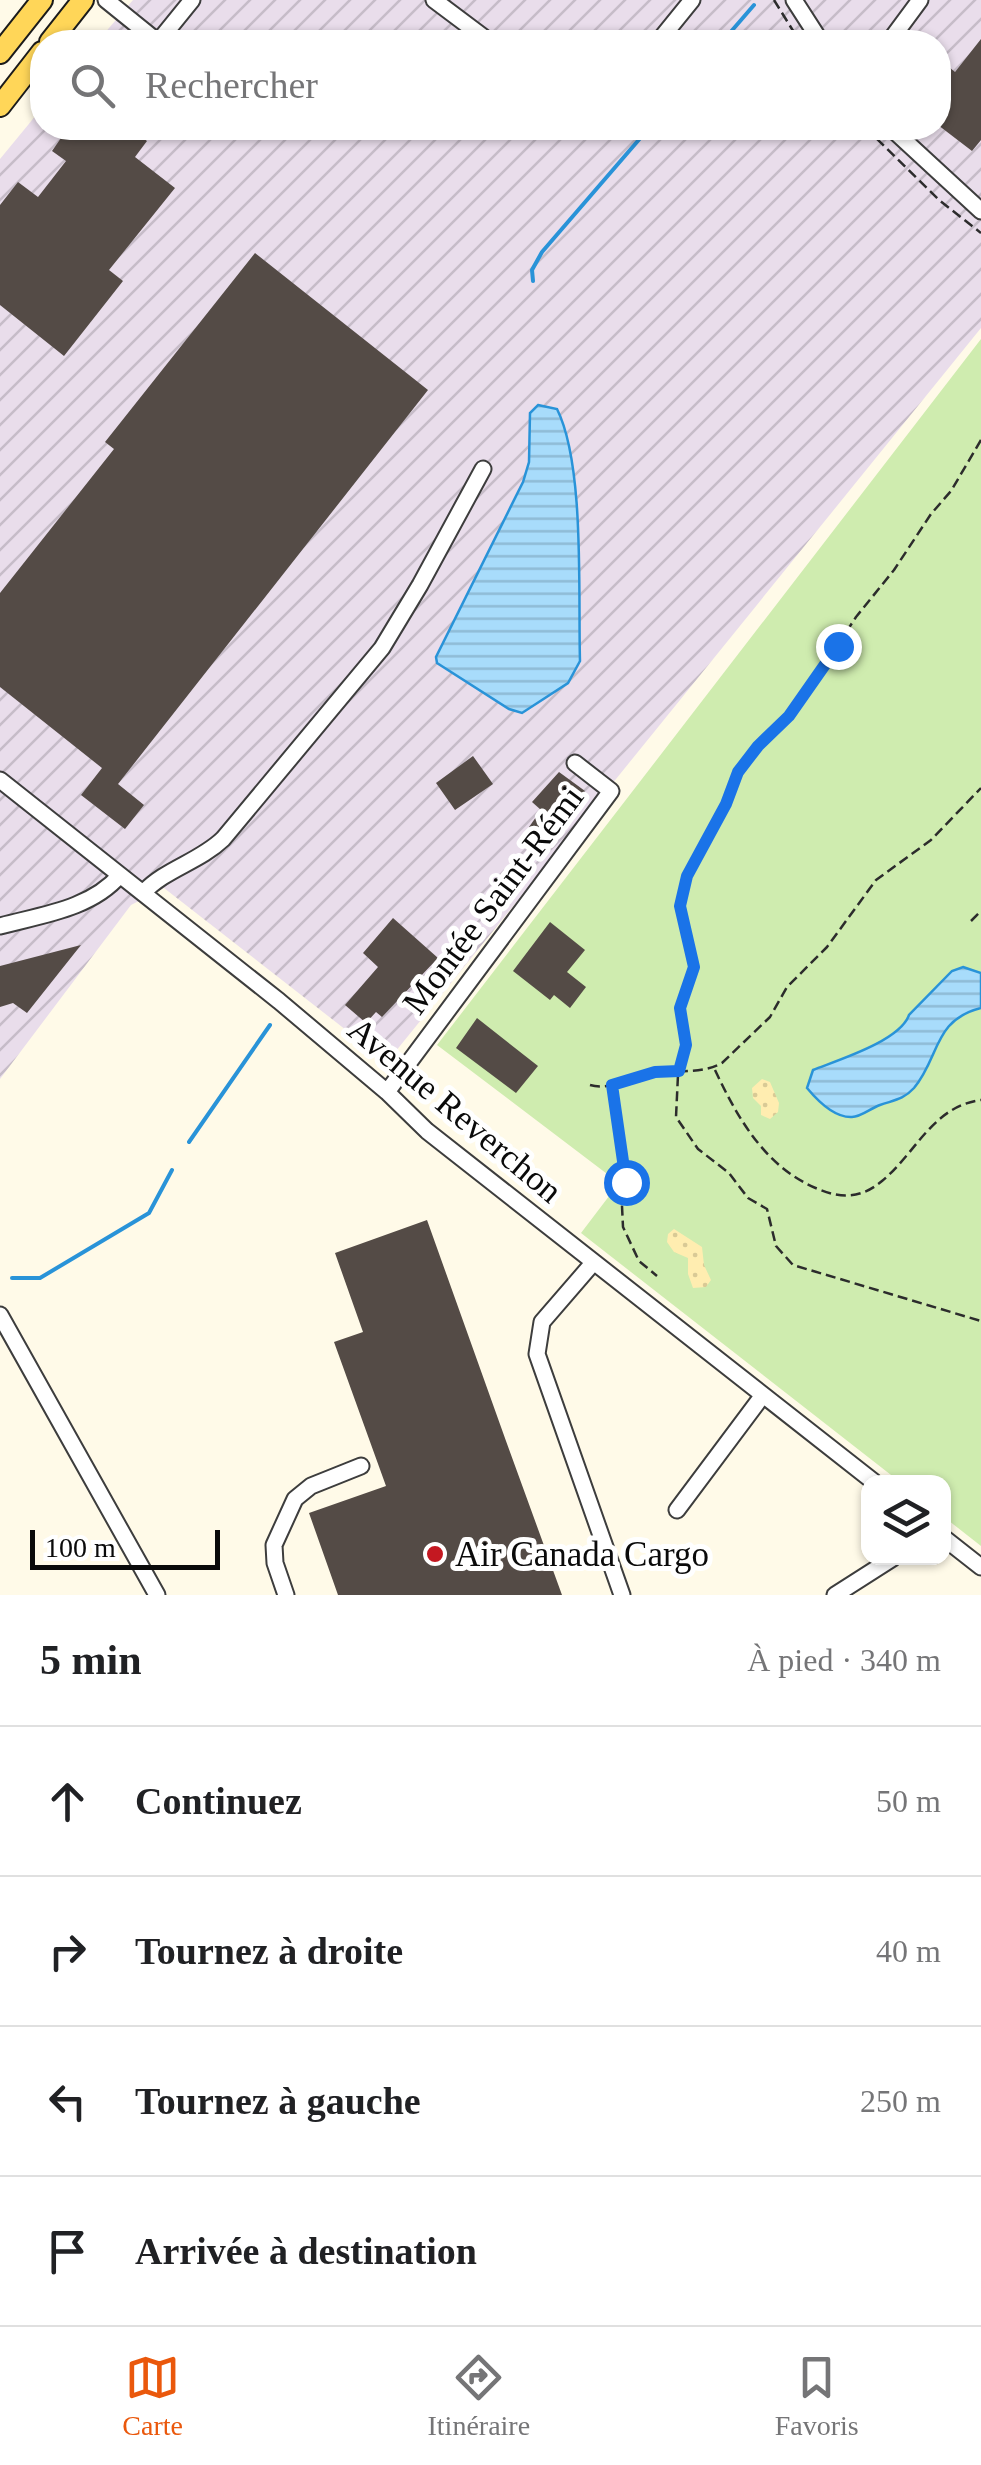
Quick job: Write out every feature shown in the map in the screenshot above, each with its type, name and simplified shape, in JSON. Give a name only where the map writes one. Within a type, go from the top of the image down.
[{"type":"main road","points":[[6,46],[28,0]]},
{"type":"main road","points":[[6,46],[42,0]]},
{"type":"main road","points":[[59,30],[83,0]]},
{"type":"main road","points":[[0,106],[30,67]]},
{"type":"street","points":[[106,0],[143,30]]},
{"type":"street","points":[[168,30],[192,0]]},
{"type":"street","points":[[434,0],[474,30]]},
{"type":"street","points":[[668,30],[692,0]]},
{"type":"street","points":[[794,0],[814,30]]},
{"type":"street","points":[[897,30],[920,0]]},
{"type":"street","points":[[904,140],[981,211]]},
{"type":"street","points":[[143,893],[223,839],[372,661],[420,585],[483,469]]},
{"type":"street","name":"Montée Saint-Rémi","points":[[386,1092],[611,791],[575,763]]},
{"type":"street","name":"Avenue Reverchon","points":[[0,780],[279,1000],[427,1131],[865,1475]]},
{"type":"street","points":[[0,926],[86,901],[120,875]]},
{"type":"street","points":[[593,1262],[542,1322],[537,1354],[622,1595]]},
{"type":"street","points":[[0,1315],[156,1595]]},
{"type":"street","points":[[677,1510],[763,1396]]},
{"type":"street","points":[[286,1595],[275,1563],[274,1545],[295,1499],[311,1486],[361,1466]]},
{"type":"street","points":[[951,1543],[981,1567]]},
{"type":"street","points":[[835,1595],[881,1565]]},
{"type":"path","points":[[774,0],[793,30]]},
{"type":"path","points":[[878,140],[939,200],[981,234]]},
{"type":"path","points":[[981,440],[952,492],[931,514],[894,570],[864,605],[808,691],[738,772],[726,804],[698,854],[680,906],[694,967],[680,1008],[686,1045],[675,1110],[678,1123],[698,1148],[729,1173],[748,1198],[767,1209],[776,1246],[786,1260],[831,1278],[981,1321]]},
{"type":"path","points":[[590,1085],[612,1085],[655,1072],[714,1068],[764,1024],[788,988],[828,947],[881,875],[931,840],[981,788]]},
{"type":"path","points":[[971,921],[981,910]]},
{"type":"path","points":[[976,916],[981,920]]},
{"type":"path","points":[[714,1068],[732,1106],[780,1170],[816,1189],[844,1196],[862,1194],[884,1180],[941,1116],[958,1105],[981,1100]]},
{"type":"path","points":[[612,1085],[626,1182],[623,1227],[639,1261],[657,1276]]},
{"type":"shaded area","points":[[133,0],[981,0],[981,328],[387,1062],[164,888],[131,905],[0,1079],[0,159],[30,123],[30,140],[951,140],[951,30],[107,30]]},
{"type":"green space","points":[[981,339],[981,1546],[951,1522],[951,1475],[891,1475],[581,1233],[619,1183],[437,1045]]},
{"type":"sand","points":[[762,1079],[770,1082],[779,1103],[778,1112],[770,1119],[761,1115],[761,1106],[753,1098],[752,1088]]},
{"type":"sand","points":[[674,1229],[702,1247],[711,1280],[706,1287],[693,1288],[688,1258],[674,1252],[667,1242]]},
{"type":"water","points":[[538,405],[557,409],[572,463],[578,531],[580,661],[568,683],[522,713],[509,709],[437,663],[436,657],[523,482],[529,462],[530,413]]},
{"type":"water","points":[[963,967],[981,973],[981,1008],[965,1014],[946,1030],[910,1092],[859,1116],[845,1117],[821,1103],[807,1088],[813,1070],[894,1033],[952,971]]},
{"type":"building","points":[[981,39],[981,140],[972,151],[951,135],[951,69],[955,72]]},
{"type":"building","points":[[60,140],[146,140],[135,157],[175,188],[109,270],[123,281],[64,356],[0,305],[0,205],[18,182],[38,197],[66,161],[52,151]]},
{"type":"building","points":[[255,253],[428,390],[118,784],[144,805],[125,829],[81,795],[102,768],[0,687],[0,593],[114,449],[105,442]]},
{"type":"building","points":[[473,756],[493,784],[455,810],[436,783]]},
{"type":"building","points":[[559,772],[585,791],[574,805],[565,799],[550,818],[559,824],[547,840],[529,827],[541,810],[532,802]]},
{"type":"building","points":[[393,918],[438,958],[382,1017],[376,1012],[366,1023],[345,1005],[378,967],[363,953]]},
{"type":"building","points":[[550,922],[585,950],[567,972],[586,987],[570,1008],[554,995],[550,1000],[513,971]]},
{"type":"building","points":[[81,945],[27,1013],[13,1003],[0,1007],[0,966]]},
{"type":"building","points":[[477,1018],[538,1066],[516,1093],[456,1048]]},
{"type":"building","points":[[427,1220],[562,1595],[338,1595],[309,1513],[386,1486],[334,1342],[363,1332],[335,1253]]},
{"type":"waterway","points":[[732,30],[754,5]]},
{"type":"waterway","points":[[533,281],[532,270],[542,252],[639,140]]},
{"type":"waterway","points":[[189,1142],[270,1025]]},
{"type":"waterway","points":[[12,1278],[40,1278],[149,1213],[172,1170]]},
{"type":"place","name":"Air Canada Cargo","points":[[435,1554]]},
{"type":"route","points":[[626,1182],[612,1085],[655,1072],[679,1071],[686,1045],[681,1000],[694,967],[680,906],[687,876],[726,804],[738,772],[789,716],[838,646]]}]
